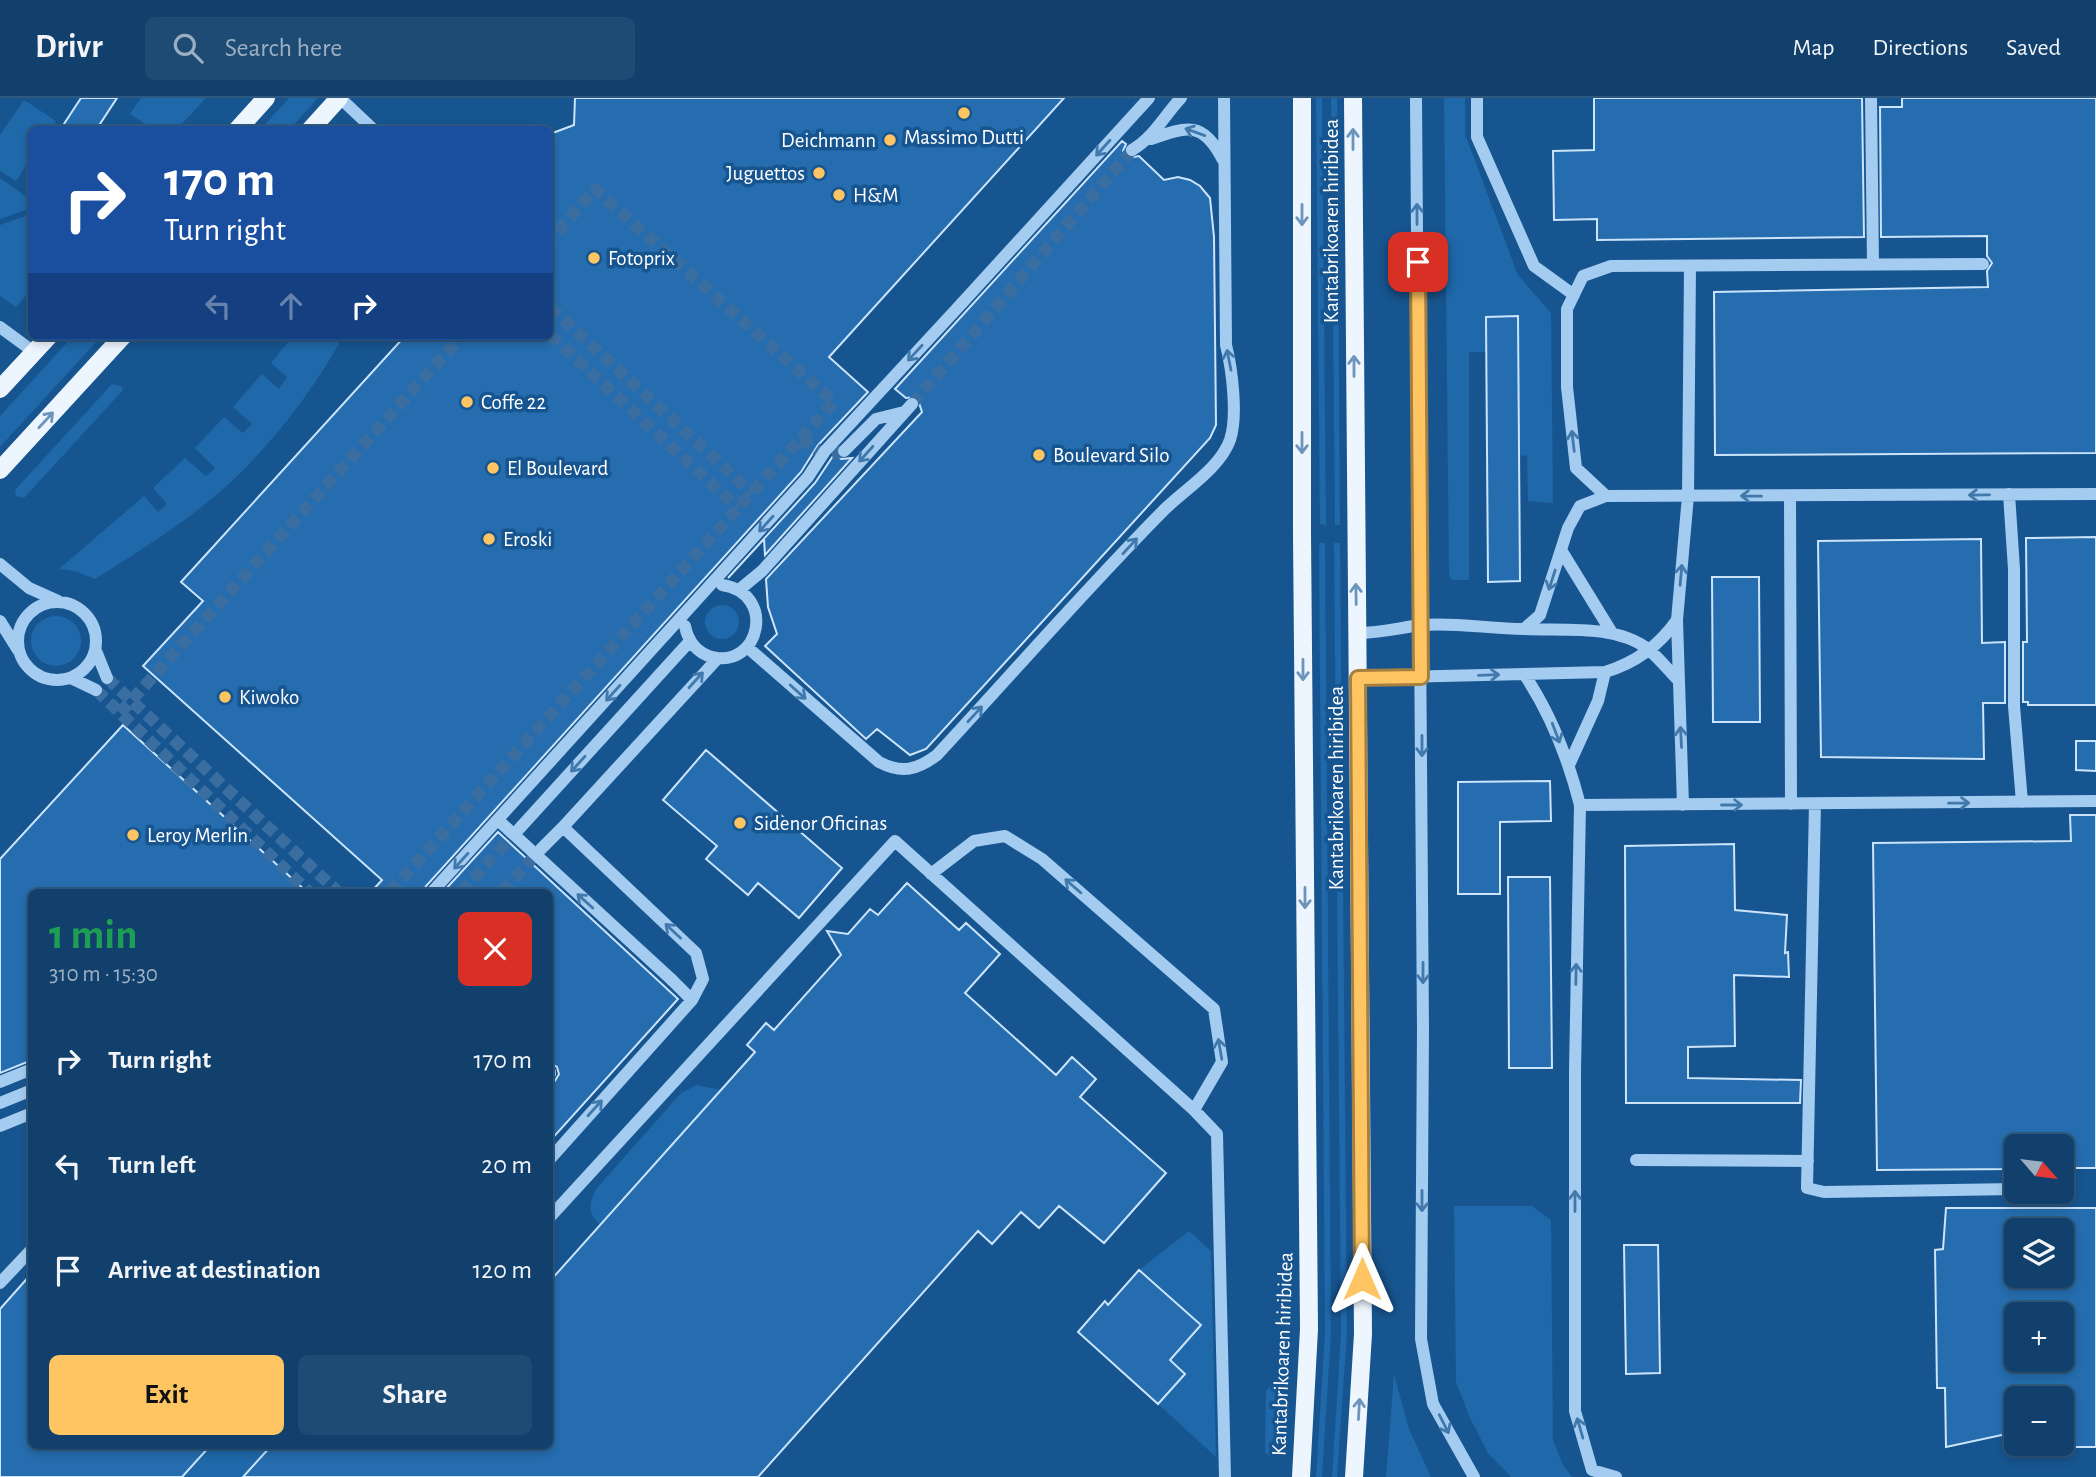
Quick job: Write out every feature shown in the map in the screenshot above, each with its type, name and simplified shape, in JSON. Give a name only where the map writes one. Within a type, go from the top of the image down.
[{"type":"main road","points":[[241,125],[266,98]]},
{"type":"main road","points":[[314,126],[340,98]]},
{"type":"main road","name":"Kantabrikoaren hiribidea","points":[[1301,1477],[1309,1329],[1302,548],[1302,98]]},
{"type":"main road","name":"Kantabrikoaren hiribidea","points":[[1353,98],[1363,1334],[1354,1477]]},
{"type":"main road","points":[[0,389],[45,340]]},
{"type":"main road","points":[[0,470],[118,340]]},
{"type":"street","points":[[241,125],[250,98]]},
{"type":"street","points":[[340,98],[370,126]]},
{"type":"street","points":[[435,889],[808,477],[825,451],[1149,98]]},
{"type":"street","points":[[1151,139],[1161,119],[1181,98]]},
{"type":"street","points":[[747,647],[879,762],[892,769],[921,767],[937,755],[1162,512],[1204,474],[1229,441],[1232,366],[1226,345],[1224,98]]},
{"type":"street","points":[[1416,98],[1421,677],[1422,1339],[1433,1404],[1474,1477]]},
{"type":"street","points":[[1478,98],[1477,137],[1534,267],[1574,295]]},
{"type":"street","points":[[1871,98],[1873,264]]},
{"type":"street","points":[[1132,150],[1151,139],[1185,127],[1202,132],[1216,146],[1225,163]]},
{"type":"street","points":[[1606,496],[1576,468],[1567,387],[1567,309],[1583,276],[1611,266],[1983,264]]},
{"type":"street","points":[[1683,805],[1677,620],[1688,496],[1690,266]]},
{"type":"street","points":[[0,327],[34,352]]},
{"type":"street","points":[[738,590],[762,571],[909,408],[876,419],[845,451]]},
{"type":"street","points":[[1524,629],[1540,615],[1568,528],[1580,506],[1606,496],[2096,494]]},
{"type":"street","points":[[2009,495],[2014,569],[2014,706],[2022,802]]},
{"type":"street","points":[[1790,497],[1791,804]]},
{"type":"street","points":[[1561,550],[1612,633]]},
{"type":"street","points":[[0,564],[29,588],[73,605],[90,618],[95,628],[96,651],[107,678]]},
{"type":"street","points":[[685,626],[697,649],[718,658],[728,657],[747,647],[757,627],[754,605],[738,590],[722,585]]},
{"type":"street","points":[[19,652],[18,639],[27,616],[37,607],[62,602]]},
{"type":"street","points":[[1358,678],[1605,672],[1630,664],[1667,634],[1677,620]]},
{"type":"street","points":[[0,621],[31,670],[40,677],[50,680],[71,678],[82,672],[96,651]]},
{"type":"street","points":[[1357,633],[1385,634],[1419,625],[1612,633],[1630,638],[1648,650],[1679,681]]},
{"type":"street","points":[[519,829],[690,640]]},
{"type":"street","points":[[541,849],[718,658]]},
{"type":"street","points":[[1569,765],[1598,701],[1605,672]]},
{"type":"street","points":[[1524,674],[1546,708],[1569,765],[1580,805],[1575,1070],[1575,1412],[1592,1470],[1616,1477]]},
{"type":"street","points":[[71,678],[96,691]]},
{"type":"street","points":[[1580,805],[2096,801]]},
{"type":"street","points":[[1815,804],[1807,1188],[1824,1192],[2004,1189]]},
{"type":"street","points":[[498,820],[692,1000]]},
{"type":"street","points":[[553,1155],[692,1000],[703,979],[696,953],[562,827]]},
{"type":"street","points":[[931,874],[974,841],[1005,836],[1042,859],[1214,1009],[1222,1062],[1194,1110]]},
{"type":"street","points":[[553,1214],[895,841],[1194,1110],[1217,1134],[1225,1477]]},
{"type":"street","points":[[0,1082],[28,1071]]},
{"type":"street","points":[[0,1102],[28,1092]]},
{"type":"street","points":[[0,1126],[28,1115]]},
{"type":"street","points":[[1636,1160],[1808,1161]]},
{"type":"street","points":[[0,1283],[28,1254]]},
{"type":"shaded area","points":[[141,98],[206,98],[180,126],[148,126],[130,114]]},
{"type":"shaded area","points":[[289,98],[318,98],[293,126],[264,126]]},
{"type":"shaded area","points":[[1316,98],[1322,98],[1326,525],[1320,524]]},
{"type":"shaded area","points":[[1331,98],[1337,98],[1340,525],[1335,525]]},
{"type":"shaded area","points":[[1444,98],[1465,98],[1465,134],[1518,275],[1551,313],[1553,503],[1528,501],[1527,456],[1519,455],[1518,317],[1486,317],[1486,352],[1469,352],[1469,580],[1452,580],[1449,575]]},
{"type":"shaded area","points":[[24,100],[56,121],[53,126],[28,126],[28,163],[16,181],[0,171],[0,135]]},
{"type":"shaded area","points":[[0,178],[28,198],[28,209],[0,219]]},
{"type":"shaded area","points":[[28,215],[28,293],[16,307],[0,296],[0,225]]},
{"type":"shaded area","points":[[69,340],[97,341],[0,447],[0,416]]},
{"type":"shaded area","points":[[290,340],[341,340],[318,378],[273,438],[222,490],[176,526],[95,579],[75,571],[59,569],[144,496],[158,512],[167,504],[153,488],[185,458],[206,476],[215,468],[195,448],[224,417],[243,433],[252,424],[233,407],[262,374],[279,389],[287,377],[271,363]]},
{"type":"shaded area","points":[[112,384],[121,386],[123,390],[24,498],[16,496],[15,490]]},
{"type":"shaded area","points":[[1319,543],[1325,543],[1331,1333],[1322,1477],[1316,1477],[1325,1333]]},
{"type":"shaded area","points":[[1334,543],[1340,543],[1347,1333],[1337,1477],[1332,1477],[1341,1333]]},
{"type":"shaded area","points":[[722,605],[734,610],[739,622],[734,634],[722,639],[710,634],[705,622],[710,610]]},
{"type":"shaded area","points":[[56,616],[74,623],[81,641],[74,659],[56,666],[38,659],[31,641],[38,623]]},
{"type":"shaded area","points":[[697,1085],[721,1090],[601,1225],[591,1213],[596,1189],[681,1093]]},
{"type":"shaded area","points":[[1454,1206],[1532,1206],[1551,1220],[1553,1440],[1563,1465],[1572,1477],[1511,1477],[1488,1453],[1470,1418],[1456,1382]]},
{"type":"shaded area","points":[[1189,1231],[1211,1251],[1216,1457],[1158,1404],[1185,1374],[1170,1360],[1201,1325],[1139,1270]]},
{"type":"shaded area","points":[[1394,1374],[1409,1429],[1431,1477],[1386,1477]]},
{"type":"shaded area","points":[[1272,1384],[1279,1389],[1277,1450],[1275,1455],[1269,1456],[1265,1452],[1266,1391]]},
{"type":"shaded area","points":[[207,1449],[268,1449],[243,1477],[182,1477]]},
{"type":"building","points":[[81,98],[117,98],[99,126],[63,126]]},
{"type":"building","name":"El Boulevard","points":[[575,98],[1064,98],[829,357],[868,392],[818,445],[801,472],[424,889],[374,889],[382,880],[143,666],[203,601],[181,582],[401,340],[553,340],[553,133],[574,125]]},
{"type":"building","points":[[1594,98],[1862,98],[1864,237],[1597,240],[1597,219],[1554,220],[1553,151],[1594,150]]},
{"type":"building","points":[[1902,98],[2096,98],[2096,453],[1715,455],[1714,292],[1988,287],[1987,271],[1992,263],[1987,256],[1987,236],[1881,237],[1880,107],[1902,107]]},
{"type":"building","name":"Boulevard Silo","points":[[1122,141],[1126,144],[1123,151],[1128,158],[1139,156],[1164,180],[1178,177],[1190,180],[1200,186],[1210,198],[1214,237],[1216,425],[1210,438],[926,749],[910,755],[877,729],[866,739],[765,646],[777,634],[768,607],[766,579],[922,412],[917,397],[906,398],[895,389]]},
{"type":"building","points":[[1518,316],[1520,581],[1488,582],[1486,317]]},
{"type":"building","points":[[835,453],[841,459],[852,458],[765,555],[764,539],[728,578],[815,483]]},
{"type":"building","points":[[2096,537],[2096,705],[2028,705],[2028,702],[2023,702],[2023,642],[2027,642],[2026,538]]},
{"type":"building","points":[[1981,539],[1982,643],[2005,642],[2005,703],[1983,703],[1984,759],[1821,757],[1818,541]]},
{"type":"building","points":[[1712,577],[1759,577],[1760,722],[1713,722]]},
{"type":"building","name":"Leroy Merlin","points":[[123,725],[304,889],[28,889],[28,1062],[0,1073],[0,859]]},
{"type":"building","points":[[2076,741],[2096,741],[2096,771],[2076,770]]},
{"type":"building","name":"Sidenor Oficinas","points":[[706,750],[842,868],[799,918],[758,883],[748,895],[706,859],[717,846],[663,800]]},
{"type":"building","points":[[1550,781],[1551,821],[1500,822],[1500,894],[1458,894],[1458,782]]},
{"type":"building","points":[[2070,815],[2096,815],[2096,1168],[2074,1168],[2074,1134],[2004,1134],[2004,1169],[1877,1170],[1873,843],[2071,841]]},
{"type":"building","points":[[498,832],[678,999],[553,1138],[553,1082],[559,1074],[557,1067],[553,1065],[553,889],[446,889]]},
{"type":"building","points":[[1734,844],[1735,910],[1787,915],[1785,953],[1788,952],[1789,977],[1734,975],[1735,1046],[1688,1047],[1688,1078],[1801,1080],[1800,1103],[1626,1103],[1625,846]]},
{"type":"building","points":[[1508,877],[1550,877],[1552,1068],[1509,1068]]},
{"type":"building","points":[[907,883],[959,930],[966,923],[1000,954],[965,993],[1056,1075],[1072,1057],[1096,1079],[1080,1097],[1166,1173],[1104,1243],[1059,1206],[1039,1228],[1021,1212],[992,1244],[978,1231],[758,1477],[243,1477],[268,1449],[553,1449],[553,1278],[755,1052],[747,1045],[766,1023],[774,1030],[841,955],[827,931],[848,934],[870,909],[878,915]]},
{"type":"building","points":[[1946,1208],[2096,1208],[2096,1447],[2074,1447],[2074,1386],[2004,1386],[2004,1435],[1946,1447],[1945,1388],[1937,1388],[1935,1250],[1943,1249]]},
{"type":"building","points":[[1624,1245],[1658,1245],[1660,1373],[1626,1374]]},
{"type":"building","points":[[1139,1270],[1201,1325],[1170,1360],[1185,1374],[1158,1404],[1078,1332],[1105,1301],[1108,1305]]},
{"type":"building","points":[[28,1278],[28,1449],[207,1449],[182,1477],[0,1477],[0,1309]]},
{"type":"tunnel","points":[[912,404],[1132,150]]},
{"type":"tunnel","points":[[393,889],[834,402],[595,189],[553,237]]},
{"type":"tunnel","points":[[553,310],[752,493]]},
{"type":"tunnel","points":[[553,338],[738,508]]},
{"type":"tunnel","points":[[120,713],[458,340]]},
{"type":"tunnel","points":[[801,439],[827,456],[844,451]]},
{"type":"tunnel","points":[[107,678],[335,889]]},
{"type":"tunnel","points":[[96,690],[306,889]]},
{"type":"tunnel","points":[[464,889],[519,829]]},
{"type":"tunnel","points":[[505,889],[541,849]]},
{"type":"place","name":"Massimo Dutti","points":[[964,113]]},
{"type":"place","name":"Deichmann","points":[[890,140]]},
{"type":"place","name":"Juguettos","points":[[819,173]]},
{"type":"place","name":"H&M","points":[[839,195]]},
{"type":"place","name":"Fotoprix","points":[[594,258]]},
{"type":"place","name":"Coffe 22","points":[[467,402]]},
{"type":"place","name":"Boulevard Silo","points":[[1039,455]]},
{"type":"place","name":"El Boulevard","points":[[493,468]]},
{"type":"place","name":"Eroski","points":[[489,539]]},
{"type":"place","name":"Kiwoko","points":[[225,697]]},
{"type":"place","name":"Sidenor Oficinas","points":[[740,823]]},
{"type":"place","name":"Leroy Merlin","points":[[133,835]]},
{"type":"route","points":[[1362,1279],[1358,678],[1421,677],[1418,262]]}]
